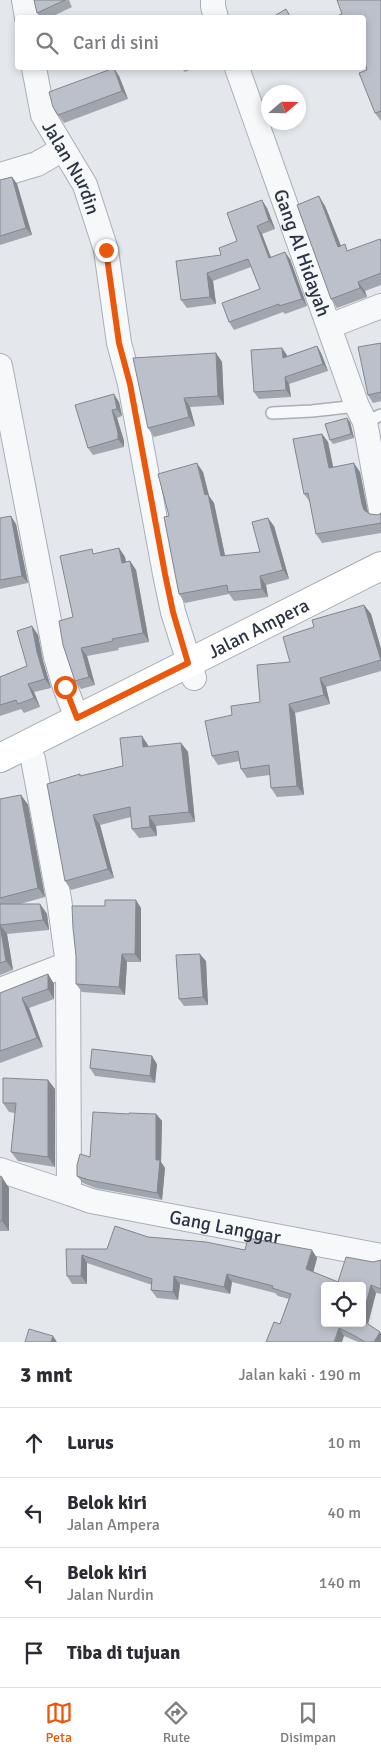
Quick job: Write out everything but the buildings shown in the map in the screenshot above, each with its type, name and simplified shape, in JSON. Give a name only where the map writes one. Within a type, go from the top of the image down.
[{"type":"main road","name":"Jalan Ampera","points":[[0,776],[34,759],[381,566]]},
{"type":"main road","name":"Jalan Ampera","points":[[0,758],[77,718],[381,587]]},
{"type":"street","points":[[24,0],[26,15]]},
{"type":"street","points":[[213,0],[212,6],[215,15]]},
{"type":"street","name":"Jalan Nurdin","points":[[34,70],[43,115],[85,185],[106,250],[119,343],[130,384],[165,574],[173,612],[191,670]]},
{"type":"street","name":"Gang Al Hidayah","points":[[238,70],[330,326],[368,414],[381,510]]},
{"type":"street","points":[[0,175],[37,164],[63,149]]},
{"type":"street","points":[[330,326],[381,306]]},
{"type":"street","points":[[0,366],[56,658],[77,718]]},
{"type":"street","points":[[34,759],[59,899],[68,964],[69,1193]]},
{"type":"street","points":[[0,990],[68,964]]},
{"type":"street","name":"Gang Langgar","points":[[0,1170],[91,1201],[381,1256]]},
{"type":"lane","points":[[272,414],[312,411],[368,414]]},
{"type":"route","points":[[65,687],[77,718],[188,663],[173,612],[130,384],[119,343],[106,250]]}]
